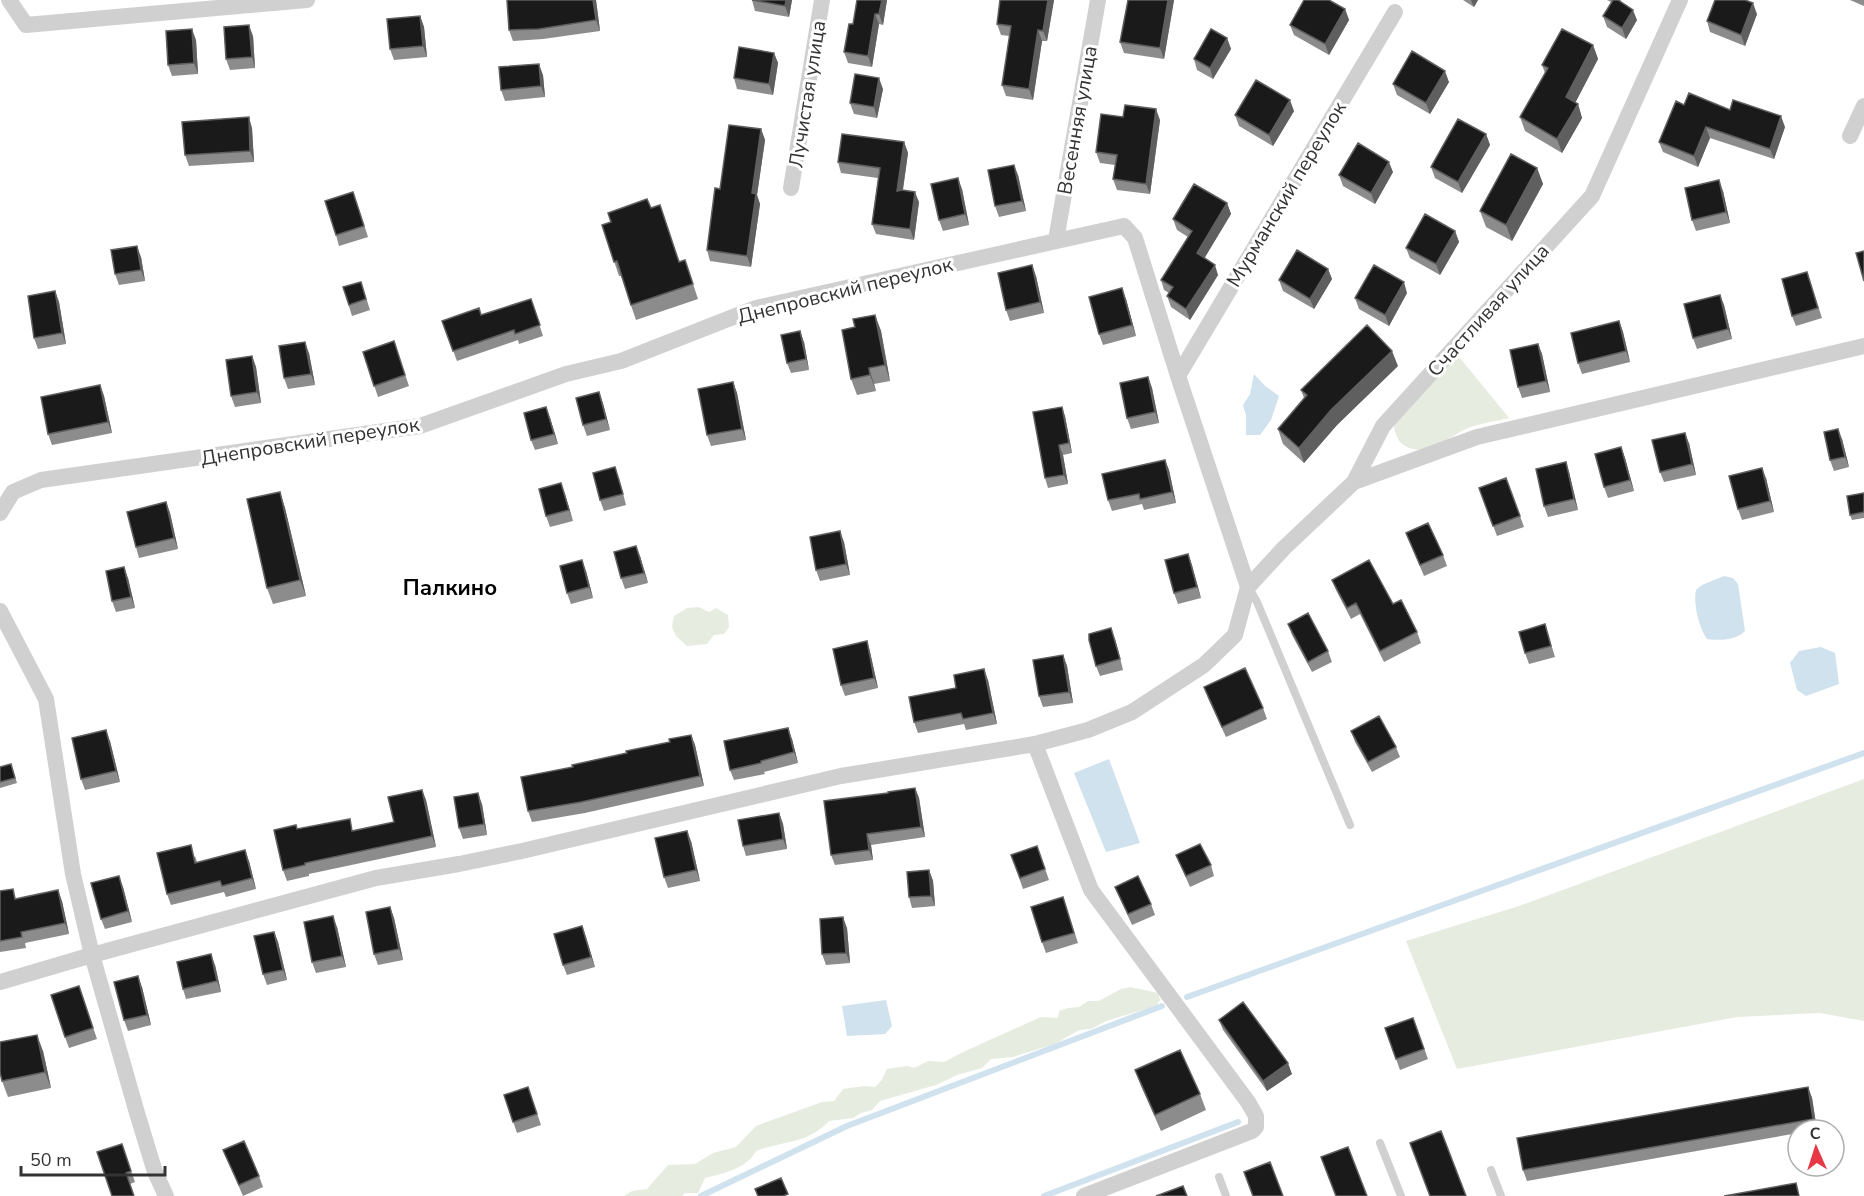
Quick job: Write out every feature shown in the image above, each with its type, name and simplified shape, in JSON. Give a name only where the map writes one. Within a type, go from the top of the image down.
[{"type":"street","points":[[9,0],[26,26],[307,0]]},
{"type":"street","name":"Лучистая улица","points":[[791,188],[822,0]]},
{"type":"street","name":"Весенняя улица","points":[[1056,240],[1098,0]]},
{"type":"street","name":"Счастливая улица","points":[[1248,587],[1284,548],[1354,482],[1383,426],[1592,196],[1680,0]]},
{"type":"street","name":"Мурманский переулок","points":[[1178,376],[1395,12]]},
{"type":"street","points":[[1850,136],[1864,106]]},
{"type":"street","name":"Днепровский переулок","points":[[0,513],[14,492],[41,480],[420,426],[566,374],[621,361],[756,308],[1124,226],[1135,238],[1248,587]]},
{"type":"street","points":[[1354,482],[1477,437],[1864,346]]},
{"type":"street","points":[[0,982],[376,878],[522,851],[842,776],[1035,744],[1088,730],[1132,712],[1204,665],[1235,635],[1248,587]]},
{"type":"street","points":[[0,610],[46,699],[73,874],[92,955],[155,1172],[166,1196]]},
{"type":"street","points":[[1035,744],[1091,890],[1256,1116],[1256,1127],[1252,1131],[1084,1196]]},
{"type":"lane","points":[[1248,587],[1257,602],[1350,825]]},
{"type":"lane","points":[[1380,1143],[1401,1196]]},
{"type":"lane","points":[[1491,1170],[1501,1196]]},
{"type":"lane","points":[[1219,1177],[1226,1196]]},
{"type":"shaded area","points":[[1460,358],[1509,418],[1468,428],[1431,448],[1411,449],[1401,443],[1394,426],[1449,360]]},
{"type":"shaded area","points":[[699,607],[709,612],[716,608],[728,615],[729,627],[724,634],[714,635],[707,644],[687,646],[676,636],[672,627],[674,616],[687,608]]},
{"type":"shaded area","points":[[1864,779],[1864,1021],[1820,1013],[1737,1017],[1457,1069],[1406,941],[1519,906]]},
{"type":"shaded area","points":[[1130,987],[1158,993],[1160,1000],[1156,1006],[1106,1021],[1091,1029],[1079,1030],[1055,1044],[1013,1057],[991,1059],[982,1068],[957,1075],[936,1085],[880,1101],[872,1110],[853,1118],[829,1121],[804,1138],[756,1151],[740,1166],[705,1178],[698,1193],[685,1193],[682,1196],[624,1196],[632,1191],[647,1189],[668,1165],[695,1164],[713,1153],[736,1147],[756,1126],[822,1102],[834,1101],[843,1089],[875,1087],[887,1069],[907,1066],[914,1068],[928,1061],[944,1062],[1041,1017],[1058,1018],[1059,1011],[1079,1007],[1088,1001],[1099,1001],[1121,989]]},
{"type":"water","points":[[1254,374],[1279,396],[1271,420],[1260,435],[1246,435],[1246,415],[1243,405],[1250,394]]},
{"type":"water","points":[[1724,576],[1733,578],[1738,584],[1745,631],[1727,639],[1707,639],[1697,616],[1696,590]]},
{"type":"water","points":[[1821,647],[1835,653],[1839,684],[1806,696],[1797,690],[1790,663],[1799,651]]},
{"type":"water","points":[[1109,759],[1140,843],[1106,852],[1074,773]]},
{"type":"water","points":[[886,1000],[892,1026],[885,1034],[847,1036],[842,1006]]},
{"type":"building","points":[[507,0],[593,0],[596,20],[539,29],[509,30]]},
{"type":"building","points":[[752,0],[786,0],[785,6]]},
{"type":"building","points":[[857,0],[882,0],[879,14],[875,14],[868,56],[844,52],[849,24],[853,24]]},
{"type":"building","points":[[1000,0],[1048,0],[1043,31],[1038,30],[1029,89],[1002,85],[1011,26],[997,24]]},
{"type":"building","points":[[1128,0],[1168,0],[1160,48],[1120,42]]},
{"type":"building","points":[[1304,0],[1329,0],[1345,9],[1325,44],[1290,25]]},
{"type":"building","points":[[1613,0],[1618,0],[1633,10],[1622,28],[1603,16]]},
{"type":"building","points":[[1715,0],[1745,0],[1753,3],[1741,35],[1707,21]]},
{"type":"building","points":[[420,16],[423,46],[390,49],[387,19]]},
{"type":"building","points":[[249,25],[252,57],[226,59],[224,27]]},
{"type":"building","points":[[192,29],[194,63],[168,65],[166,31]]},
{"type":"building","points":[[1211,29],[1227,38],[1210,68],[1194,59]]},
{"type":"building","points":[[1562,29],[1593,45],[1566,97],[1578,104],[1557,139],[1520,117],[1548,68],[1542,65]]},
{"type":"building","points":[[739,47],[774,53],[769,84],[734,78]]},
{"type":"building","points":[[1412,51],[1445,71],[1426,103],[1393,84]]},
{"type":"building","points":[[539,64],[541,86],[501,90],[499,67]]},
{"type":"building","points":[[855,74],[879,78],[874,107],[850,103]]},
{"type":"building","points":[[1256,80],[1290,100],[1269,135],[1235,115]]},
{"type":"building","points":[[1689,93],[1730,110],[1733,100],[1781,116],[1770,149],[1706,127],[1694,156],[1659,142],[1676,101],[1684,105]]},
{"type":"building","points":[[1125,105],[1156,109],[1146,184],[1113,179],[1117,155],[1096,152],[1101,114],[1123,117]]},
{"type":"building","points":[[249,117],[250,151],[185,155],[182,122]]},
{"type":"building","points":[[1458,119],[1486,134],[1458,182],[1431,167]]},
{"type":"building","points":[[729,125],[761,129],[752,193],[756,194],[747,256],[707,250],[715,188],[720,189]]},
{"type":"building","points":[[842,134],[904,142],[897,191],[915,192],[910,229],[872,224],[880,168],[838,162]]},
{"type":"building","points":[[1358,143],[1389,162],[1371,193],[1339,175]]},
{"type":"building","points":[[1511,154],[1537,168],[1506,225],[1480,211]]},
{"type":"building","points":[[1014,165],[1022,201],[995,206],[988,170]]},
{"type":"building","points":[[958,178],[965,214],[939,220],[931,184]]},
{"type":"building","points":[[1719,180],[1726,212],[1692,220],[1685,188]]},
{"type":"building","points":[[1194,184],[1227,203],[1197,253],[1215,265],[1186,309],[1167,296],[1173,287],[1161,280],[1192,231],[1173,219]]},
{"type":"building","points":[[353,192],[364,226],[336,235],[325,201]]},
{"type":"building","points":[[647,199],[651,208],[660,205],[679,262],[685,260],[693,284],[631,305],[617,261],[614,262],[602,225],[611,222],[608,213]]},
{"type":"building","points":[[1425,214],[1455,231],[1436,264],[1406,248]]},
{"type":"building","points":[[137,246],[141,270],[115,274],[111,250]]},
{"type":"building","points":[[1297,250],[1328,269],[1310,299],[1279,280]]},
{"type":"building","points":[[1864,251],[1864,281],[1856,253]]},
{"type":"building","points":[[1032,265],[1040,302],[1006,310],[998,273]]},
{"type":"building","points":[[1374,265],[1404,282],[1385,315],[1355,298]]},
{"type":"building","points":[[1807,272],[1818,308],[1792,316],[1782,279]]},
{"type":"building","points":[[361,282],[366,299],[349,305],[343,287]]},
{"type":"building","points":[[1122,288],[1132,325],[1099,334],[1089,297]]},
{"type":"building","points":[[55,291],[62,333],[34,338],[28,296]]},
{"type":"building","points":[[1720,295],[1728,329],[1693,338],[1684,304]]},
{"type":"building","points":[[531,299],[540,325],[515,334],[514,330],[453,351],[442,321],[479,308],[481,315]]},
{"type":"building","points":[[875,315],[885,365],[869,368],[870,375],[851,379],[842,330],[855,327],[853,319]]},
{"type":"building","points":[[1619,321],[1626,351],[1578,363],[1571,333]]},
{"type":"building","points":[[1367,325],[1392,351],[1331,410],[1299,448],[1278,429],[1307,395],[1301,390]]},
{"type":"building","points":[[800,331],[806,359],[787,363],[781,335]]},
{"type":"building","points":[[394,341],[405,375],[374,386],[363,352]]},
{"type":"building","points":[[305,342],[311,374],[284,378],[279,346]]},
{"type":"building","points":[[1538,344],[1546,381],[1518,387],[1510,350]]},
{"type":"building","points":[[252,356],[257,392],[231,396],[226,360]]},
{"type":"building","points":[[1148,377],[1155,412],[1127,418],[1120,383]]},
{"type":"building","points":[[733,382],[742,429],[707,435],[698,389]]},
{"type":"building","points":[[100,385],[108,422],[48,434],[41,397]]},
{"type":"building","points":[[599,392],[606,419],[583,425],[576,398]]},
{"type":"building","points":[[546,407],[554,434],[531,440],[524,413]]},
{"type":"building","points":[[1062,407],[1069,443],[1059,445],[1064,475],[1045,478],[1033,412]]},
{"type":"building","points":[[1838,429],[1845,457],[1830,460],[1824,432]]},
{"type":"building","points":[[1685,433],[1692,464],[1660,472],[1652,440]]},
{"type":"building","points":[[1621,447],[1630,480],[1604,487],[1595,454]]},
{"type":"building","points":[[1165,460],[1172,492],[1140,499],[1139,494],[1108,500],[1102,474]]},
{"type":"building","points":[[1566,462],[1574,499],[1544,506],[1536,469]]},
{"type":"building","points":[[615,467],[623,494],[600,500],[593,473]]},
{"type":"building","points":[[1762,468],[1770,501],[1738,509],[1729,476]]},
{"type":"building","points":[[1506,478],[1520,516],[1493,526],[1479,488]]},
{"type":"building","points":[[561,483],[569,510],[546,516],[539,489]]},
{"type":"building","points":[[280,492],[300,580],[267,588],[247,499]]},
{"type":"building","points":[[1864,493],[1864,512],[1850,515],[1847,496]]},
{"type":"building","points":[[166,502],[174,538],[136,547],[127,512]]},
{"type":"building","points":[[1428,523],[1443,555],[1420,565],[1406,533]]},
{"type":"building","points":[[840,531],[846,564],[816,570],[810,537]]},
{"type":"building","points":[[636,546],[644,573],[621,578],[614,552]]},
{"type":"building","points":[[1188,554],[1197,587],[1174,593],[1165,560]]},
{"type":"building","points":[[582,560],[589,587],[567,593],[560,566]]},
{"type":"building","points":[[1369,560],[1393,604],[1401,600],[1417,632],[1380,651],[1356,603],[1347,608],[1332,580]]},
{"type":"building","points":[[124,567],[131,597],[112,601],[106,571]]},
{"type":"building","points":[[1308,613],[1328,651],[1308,662],[1288,624]]},
{"type":"building","points":[[1545,624],[1551,646],[1525,653],[1519,632]]},
{"type":"building","points":[[1111,628],[1120,659],[1096,666],[1089,634]]},
{"type":"building","points":[[867,641],[874,678],[841,685],[833,649]]},
{"type":"building","points":[[1063,655],[1069,692],[1039,696],[1033,660]]},
{"type":"building","points":[[1245,668],[1263,708],[1222,727],[1204,687]]},
{"type":"building","points":[[984,669],[993,713],[963,719],[961,713],[914,722],[909,697],[956,688],[954,675]]},
{"type":"building","points":[[1379,716],[1396,747],[1368,762],[1351,731]]},
{"type":"building","points":[[788,728],[794,752],[730,770],[724,741]]},
{"type":"building","points":[[106,730],[116,771],[81,779],[72,738]]},
{"type":"building","points":[[691,735],[700,776],[528,811],[521,777],[573,767],[572,765],[627,753],[626,751]]},
{"type":"building","points":[[11,764],[15,778],[0,782],[0,767]]},
{"type":"building","points":[[915,788],[921,827],[867,834],[869,850],[831,855],[824,801]]},
{"type":"building","points":[[422,790],[432,836],[305,863],[305,865],[283,870],[274,830],[296,825],[297,829],[350,819],[352,831],[394,822],[388,797]]},
{"type":"building","points":[[478,793],[484,824],[459,828],[454,797]]},
{"type":"building","points":[[779,813],[783,839],[743,846],[738,820]]},
{"type":"building","points":[[687,831],[696,870],[664,877],[655,838]]},
{"type":"building","points":[[1200,844],[1211,865],[1186,876],[1176,855]]},
{"type":"building","points":[[191,845],[195,863],[245,850],[252,878],[222,886],[220,881],[167,894],[157,853]]},
{"type":"building","points":[[1037,846],[1045,869],[1020,878],[1011,855]]},
{"type":"building","points":[[929,870],[931,896],[909,897],[907,872]]},
{"type":"building","points":[[119,876],[128,911],[101,919],[91,883]]},
{"type":"building","points":[[1138,876],[1151,904],[1128,914],[1115,887]]},
{"type":"building","points":[[13,889],[15,899],[58,890],[65,923],[21,932],[22,937],[0,941],[0,891]]},
{"type":"building","points":[[1063,897],[1074,933],[1042,942],[1031,907]]},
{"type":"building","points":[[390,907],[399,949],[374,954],[366,912]]},
{"type":"building","points":[[333,916],[342,956],[312,962],[304,922]]},
{"type":"building","points":[[843,917],[846,953],[822,954],[820,919]]},
{"type":"building","points":[[582,926],[591,957],[563,965],[554,934]]},
{"type":"building","points":[[274,932],[283,970],[263,974],[254,936]]},
{"type":"building","points":[[211,954],[217,981],[183,989],[177,962]]},
{"type":"building","points":[[138,976],[147,1015],[124,1020],[114,982]]},
{"type":"building","points":[[79,986],[93,1028],[65,1037],[51,995]]},
{"type":"building","points":[[1243,1002],[1288,1063],[1263,1081],[1219,1020]]},
{"type":"building","points":[[1413,1018],[1424,1049],[1396,1059],[1385,1028]]},
{"type":"building","points":[[37,1035],[45,1072],[2,1081],[0,1042]]},
{"type":"building","points":[[1180,1050],[1200,1094],[1155,1115],[1135,1070]]},
{"type":"building","points":[[528,1087],[537,1114],[513,1122],[504,1095]]},
{"type":"building","points":[[1808,1087],[1813,1118],[1786,1118],[1786,1124],[1523,1170],[1517,1138]]},
{"type":"building","points":[[1441,1131],[1466,1196],[1430,1196],[1410,1143]]},
{"type":"building","points":[[244,1141],[259,1176],[239,1185],[223,1150]]},
{"type":"building","points":[[122,1144],[131,1171],[126,1173],[134,1196],[112,1196],[97,1152]]},
{"type":"building","points":[[1348,1147],[1367,1196],[1336,1196],[1321,1157]]},
{"type":"building","points":[[1270,1162],[1283,1196],[1253,1196],[1244,1172]]},
{"type":"building","points":[[781,1178],[788,1194],[758,1196],[755,1189]]},
{"type":"building","points":[[1796,1183],[1799,1196],[1724,1196]]},
{"type":"building","points":[[1183,1186],[1187,1196],[1156,1196]]},
{"type":"waterway","points":[[1187,997],[1864,753]]},
{"type":"waterway","points":[[701,1196],[847,1126],[1162,1006]]},
{"type":"waterway","points":[[1044,1196],[1238,1122]]},
{"type":"district","name":"Палкино","points":[[450,587]]}]
